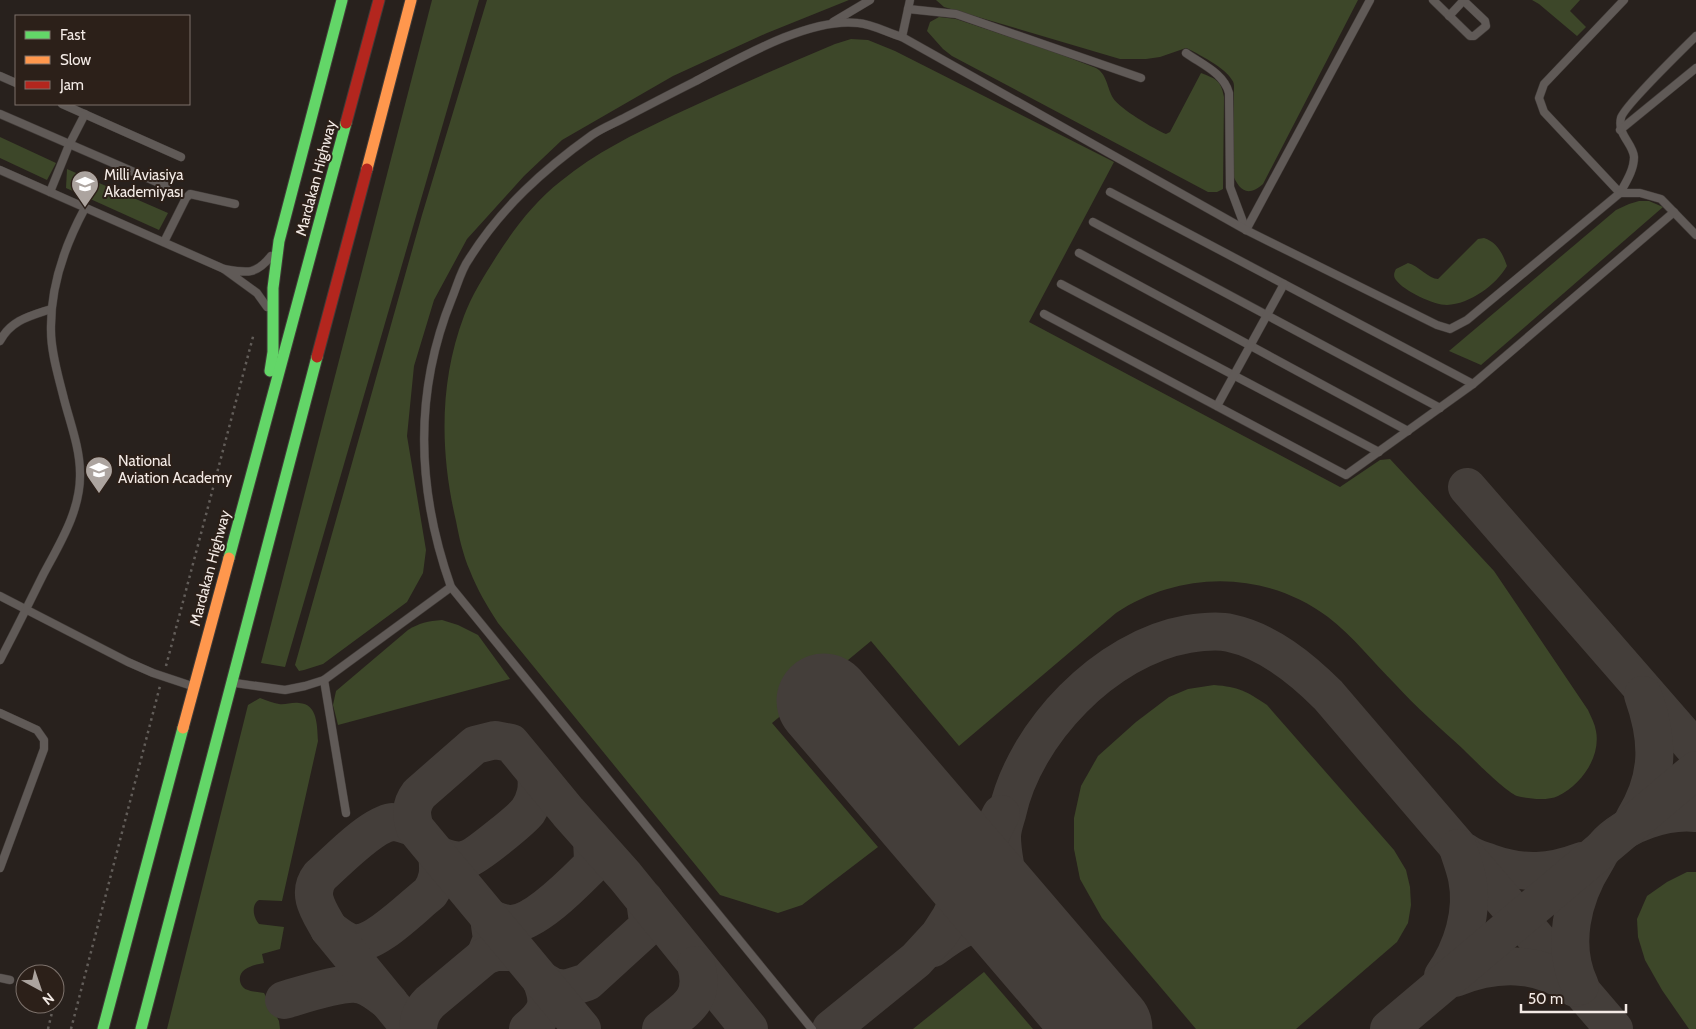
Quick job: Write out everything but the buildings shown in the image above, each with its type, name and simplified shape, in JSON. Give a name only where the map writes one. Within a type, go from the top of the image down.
[{"type":"main road","points":[[254,467],[272,363],[273,288],[279,241],[342,0]]},
{"type":"main road","name":"Mardakan Highway","points":[[103,1029],[193,686],[294,320],[378,0]]},
{"type":"main road","points":[[141,1029],[411,0]]},
{"type":"lane","points":[[812,1029],[451,587],[442,561],[425,478],[424,421],[428,386],[440,327],[467,261],[506,209],[542,174],[594,133],[742,57],[804,30],[833,22],[870,0]]},
{"type":"lane","points":[[902,37],[910,0]]},
{"type":"lane","points":[[1246,230],[1370,0]]},
{"type":"lane","points":[[1433,0],[1449,16],[1470,36],[1474,36],[1486,26],[1485,22],[1464,0],[1449,16]]},
{"type":"lane","points":[[1624,0],[1544,84],[1539,98],[1544,112],[1620,193],[1640,193],[1661,198],[1696,234]]},
{"type":"lane","points":[[908,9],[956,14],[1141,78]]},
{"type":"lane","points":[[833,22],[859,23],[902,37],[1246,230],[1437,325],[1450,329],[1466,320],[1620,193],[1632,170],[1634,156],[1620,130],[1621,116],[1696,36]]},
{"type":"lane","points":[[1186,53],[1227,84],[1230,187],[1246,230]]},
{"type":"lane","points":[[1620,130],[1696,68]]},
{"type":"lane","points":[[0,76],[15,83]]},
{"type":"lane","points":[[64,105],[181,157]]},
{"type":"lane","points":[[0,114],[166,186]]},
{"type":"lane","points":[[50,192],[69,145],[85,114]]},
{"type":"lane","points":[[0,170],[224,270],[257,293],[268,308],[272,324]]},
{"type":"lane","points":[[1110,192],[1473,384]]},
{"type":"lane","points":[[164,242],[186,198],[190,194],[235,204]]},
{"type":"lane","points":[[0,660],[68,526],[77,500],[80,472],[77,447],[57,374],[50,334],[51,309],[62,260],[85,208]]},
{"type":"lane","points":[[1044,314],[1346,475],[1473,384],[1674,212]]},
{"type":"lane","points":[[1093,222],[1440,408]]},
{"type":"lane","points":[[224,270],[244,272],[260,268],[273,254],[279,241]]},
{"type":"lane","points":[[1079,253],[1408,431]]},
{"type":"lane","points":[[1061,284],[1379,452]]},
{"type":"lane","points":[[1217,406],[1284,284]]},
{"type":"lane","points":[[0,341],[5,332],[20,319],[51,309]]},
{"type":"lane","points":[[231,683],[285,690],[324,680],[451,587]]},
{"type":"lane","points":[[0,596],[128,662],[193,686]]},
{"type":"lane","points":[[324,680],[346,813]]},
{"type":"lane","points":[[0,713],[37,730],[44,740],[44,749],[0,868]]},
{"type":"lane","points":[[149,1029],[155,976]]},
{"type":"lane","points":[[0,978],[10,980]]},
{"type":"path","points":[[71,1029],[256,330]]},
{"type":"path","points":[[48,1029],[52,1014]]},
{"type":"green space","points":[[432,0],[479,0],[285,667],[261,663]]},
{"type":"green space","points":[[487,0],[849,0],[767,33],[673,76],[562,140],[524,176],[467,239],[434,300],[414,366],[407,436],[426,550],[423,573],[407,602],[323,664],[299,671],[295,665],[422,215]]},
{"type":"green space","points":[[936,0],[1358,0],[1263,184],[1252,191],[1248,191],[1241,188],[1232,173],[1234,83],[1224,71],[1211,62],[1186,48],[1160,57],[1120,59],[944,7]]},
{"type":"green space","points":[[1532,0],[1580,0],[1570,11],[1586,27],[1577,36]]},
{"type":"green space","points":[[939,17],[956,19],[1096,68],[1102,74],[1113,98],[1123,108],[1166,134],[1170,132],[1201,73],[1214,79],[1221,87],[1224,97],[1223,189],[1217,192],[1208,192],[952,56],[927,31],[930,22]]},
{"type":"green space","points":[[851,39],[868,40],[895,51],[1114,162],[1029,322],[1340,487],[1380,460],[1390,459],[1494,571],[1588,710],[1594,723],[1597,741],[1592,760],[1574,785],[1558,796],[1549,799],[1532,799],[1517,796],[1498,782],[1403,693],[1354,641],[1328,617],[1303,602],[1277,590],[1223,581],[1195,583],[1168,589],[1141,599],[1116,613],[959,746],[871,641],[772,723],[878,847],[802,905],[778,913],[720,895],[498,623],[486,604],[468,565],[451,495],[445,444],[446,392],[456,341],[471,301],[483,278],[517,226],[551,189],[601,153],[644,129],[754,79]]},
{"type":"green space","points":[[0,137],[56,163],[47,180],[0,158]]},
{"type":"green space","points":[[67,169],[168,213],[159,230],[66,188]]},
{"type":"green space","points":[[1639,201],[1649,201],[1663,207],[1481,365],[1449,351],[1616,210]]},
{"type":"green space","points":[[1484,238],[1493,242],[1499,249],[1507,266],[1496,280],[1482,292],[1465,301],[1447,305],[1427,300],[1412,293],[1395,279],[1396,269],[1408,263],[1431,277],[1438,279],[1478,239]]},
{"type":"green space","points":[[442,620],[458,625],[478,635],[510,679],[338,725],[333,705],[336,691],[408,630],[424,623]]},
{"type":"green space","points":[[1214,685],[1242,690],[1267,705],[1394,850],[1406,870],[1410,887],[1411,905],[1408,923],[1397,942],[1296,1029],[1196,1029],[1102,918],[1080,879],[1074,849],[1074,818],[1081,786],[1098,756],[1136,722],[1169,697],[1188,689]]},
{"type":"green space","points":[[260,698],[279,704],[299,703],[310,707],[317,723],[318,735],[282,901],[259,900],[254,908],[254,915],[259,924],[284,927],[280,949],[262,954],[264,963],[244,970],[240,977],[241,984],[245,989],[264,993],[279,1021],[280,1029],[167,1029],[248,705]]},
{"type":"green space","points":[[1687,872],[1696,872],[1696,1029],[1689,1029],[1662,990],[1645,960],[1638,937],[1637,919],[1647,896],[1667,882]]},
{"type":"green space","points":[[984,972],[1033,1029],[913,1029]]},
{"type":"taxiway","points":[[1467,487],[1696,750]]},
{"type":"taxiway","points":[[1019,930],[1004,859],[1002,831],[1016,784],[1031,754],[1050,725],[1073,699],[1099,676],[1128,657],[1157,642],[1188,634],[1225,632],[1258,642],[1271,649],[1307,675],[1328,695],[1614,1029]]},
{"type":"taxiway","points":[[1634,819],[1649,788],[1654,758],[1652,727],[1643,695]]},
{"type":"taxiway","points":[[582,1029],[415,828],[412,811],[419,794],[475,745],[495,740],[511,743],[568,812],[625,876],[749,1029]]},
{"type":"taxiway","points":[[1389,1029],[1696,770]]},
{"type":"taxiway","points":[[329,929],[349,942],[361,943],[371,939],[393,924],[430,893],[438,875],[437,855],[455,860],[467,859],[489,845],[528,811],[535,798],[536,774]]},
{"type":"taxiway","points":[[1580,986],[1574,971],[1571,955],[1572,922],[1580,891],[1602,849],[1613,838],[1647,820],[1672,814],[1696,813]]},
{"type":"taxiway","points":[[831,1029],[916,960],[939,935],[950,918],[1001,814]]},
{"type":"taxiway","points":[[411,1029],[329,929],[321,916],[314,896],[314,889],[320,876],[364,836],[392,822],[415,828]]},
{"type":"taxiway","points":[[485,956],[492,939],[489,918],[512,924],[522,922],[543,910],[590,867],[593,860],[592,839]]},
{"type":"taxiway","points":[[1443,976],[1461,942],[1469,904],[1467,878],[1458,848]]},
{"type":"taxiway","points":[[1465,852],[1477,859],[1502,867],[1526,871],[1548,870],[1582,861]]},
{"type":"taxiway","points":[[541,980],[553,987],[565,989],[587,982],[644,930],[648,922],[645,900]]},
{"type":"taxiway","points":[[933,948],[955,933],[979,923],[997,922],[1019,930]]},
{"type":"taxiway","points":[[418,1029],[421,1014],[430,1002],[485,956],[496,952],[508,952]]},
{"type":"taxiway","points":[[661,1029],[692,1003],[698,987],[696,965]]},
{"type":"taxiway","points":[[1455,978],[1485,969],[1516,966],[1547,972],[1575,988]]},
{"type":"taxiway","points":[[528,1029],[539,1018],[545,1008],[546,996],[541,980]]},
{"type":"taxiway","points":[[284,1000],[323,989],[355,984],[369,988],[389,1002]]},
{"type":"runway","points":[[824,701],[1105,1029]]},
{"type":"traffic: fast","points":[[270,371],[273,352],[273,288],[279,241],[342,0]]},
{"type":"traffic: fast","points":[[229,558],[346,123]]},
{"type":"traffic: fast","points":[[141,1029],[317,357]]},
{"type":"traffic: fast","points":[[103,1029],[183,728]]},
{"type":"traffic: slow","points":[[367,169],[411,0]]},
{"type":"traffic: slow","points":[[183,728],[229,558]]},
{"type":"traffic: jam","points":[[346,123],[379,0]]},
{"type":"traffic: jam","points":[[317,357],[367,169]]},
{"type":"place","name":"Milli Aviasiya Akademiyası","points":[[85,208]]},
{"type":"place","name":"National Aviation Academy","points":[[99,494]]}]
